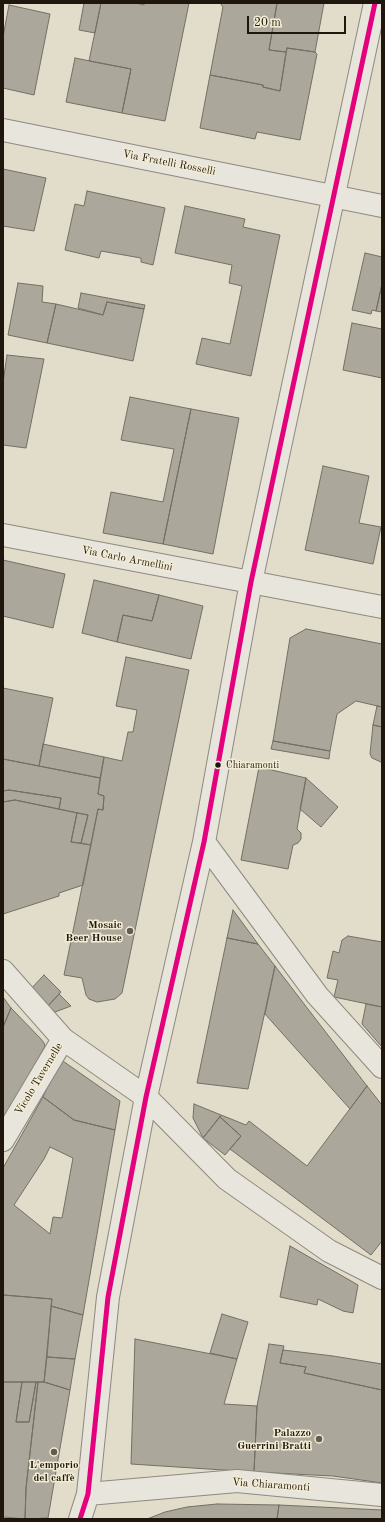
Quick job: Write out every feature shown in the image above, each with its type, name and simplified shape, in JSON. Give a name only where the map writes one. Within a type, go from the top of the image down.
[{"type":"street","points":[[80,1519],[88,1494],[108,1297],[146,1097],[204,842],[251,582],[335,196],[375,3]]},
{"type":"street","name":"Via Fratelli Rosselli","points":[[3,130],[382,206]]},
{"type":"street","name":"Via Carlo Armellini","points":[[3,535],[382,607]]},
{"type":"street","points":[[204,842],[316,995],[377,1060]]},
{"type":"street","points":[[3,971],[64,1039],[146,1097],[227,1179],[329,1251],[382,1278]]},
{"type":"street","name":"Vicolo Tavernelle","points":[[3,1140],[64,1039]]},
{"type":"street","name":"Via Chiaramonti","points":[[88,1494],[237,1481],[382,1495]]},
{"type":"building","points":[[84,3],[101,3],[95,33],[79,30]]},
{"type":"building","points":[[101,3],[136,3],[144,5],[144,3],[189,3],[165,121],[122,113],[131,69],[89,61]]},
{"type":"building","points":[[220,3],[277,3],[269,50],[286,52],[280,91],[263,87],[263,85],[210,75],[223,7]]},
{"type":"building","points":[[277,3],[324,3],[315,52],[287,48],[286,52],[269,50]]},
{"type":"building","points":[[9,5],[50,14],[34,95],[3,88],[3,37]]},
{"type":"building","points":[[287,48],[315,52],[317,54],[300,140],[257,132],[255,139],[200,128],[210,75],[263,85],[263,87],[280,91]]},
{"type":"building","points":[[75,58],[131,69],[122,113],[66,102]]},
{"type":"building","points":[[3,169],[46,178],[34,231],[3,226]]},
{"type":"building","points":[[87,191],[165,208],[153,265],[141,262],[141,258],[101,251],[99,258],[65,250],[75,204],[84,206]]},
{"type":"building","points":[[185,206],[245,219],[243,227],[280,235],[251,376],[196,364],[202,338],[230,344],[242,286],[229,283],[232,265],[175,253]]},
{"type":"building","points":[[365,253],[382,257],[382,284],[376,311],[372,310],[371,314],[352,310]]},
{"type":"building","points":[[18,283],[43,286],[42,302],[56,304],[47,343],[8,335]]},
{"type":"building","points":[[382,284],[382,312],[376,311]]},
{"type":"building","points":[[81,293],[145,305],[144,309],[107,302],[103,315],[78,308]]},
{"type":"building","points":[[107,302],[144,309],[133,361],[47,343],[56,304],[103,315]]},
{"type":"building","points":[[352,323],[382,329],[382,378],[343,370]]},
{"type":"building","points":[[7,355],[44,359],[26,448],[3,445],[3,383]]},
{"type":"building","points":[[130,397],[191,409],[163,544],[103,533],[111,492],[163,502],[174,449],[121,440]]},
{"type":"building","points":[[191,409],[239,418],[213,554],[163,544]]},
{"type":"building","points":[[323,466],[369,476],[359,523],[381,527],[373,564],[305,550]]},
{"type":"building","points":[[3,560],[65,574],[53,628],[3,616]]},
{"type":"building","points":[[94,580],[159,595],[152,621],[123,615],[117,642],[82,633]]},
{"type":"building","points":[[159,595],[203,606],[191,659],[117,642],[123,615],[152,621]]},
{"type":"building","points":[[306,629],[382,644],[382,707],[356,701],[337,714],[330,751],[273,741],[290,638]]},
{"type":"building","points":[[126,657],[189,670],[122,993],[115,999],[97,1002],[89,999],[86,995],[82,978],[64,975],[98,809],[103,810],[104,796],[98,794],[104,757],[122,761],[128,732],[133,732],[137,710],[116,706]]},
{"type":"building","points":[[3,688],[53,698],[39,766],[3,759]]},
{"type":"building","points":[[377,706],[382,707],[382,727],[373,725]]},
{"type":"building","points":[[373,725],[382,727],[381,762],[372,758],[370,754]]},
{"type":"building","points":[[273,741],[330,751],[329,759],[271,749]]},
{"type":"building","points":[[43,744],[104,757],[100,778],[39,766]]},
{"type":"building","points":[[3,759],[100,778],[98,794],[104,796],[103,810],[98,809],[91,845],[81,843],[88,815],[59,809],[61,798],[9,790],[3,791]]},
{"type":"building","points":[[259,767],[306,778],[297,829],[301,833],[301,839],[298,843],[293,845],[288,869],[241,860]]},
{"type":"building","points":[[306,778],[338,807],[321,827],[300,809]]},
{"type":"building","points":[[9,790],[61,798],[59,809],[15,800],[3,802],[3,791]]},
{"type":"building","points":[[15,800],[77,813],[71,842],[91,845],[83,885],[59,893],[59,896],[3,914],[3,802]]},
{"type":"building","points":[[77,813],[88,815],[81,843],[71,842]]},
{"type":"building","points":[[233,910],[258,944],[227,938]]},
{"type":"building","points":[[348,936],[382,942],[382,1007],[334,997],[338,980],[327,978],[333,951],[339,953],[342,940]]},
{"type":"building","points":[[227,938],[258,944],[275,966],[248,1089],[197,1083]]},
{"type":"building","points":[[275,966],[367,1086],[350,1109],[265,1014]]},
{"type":"building","points":[[44,975],[61,992],[45,1009],[28,992]]},
{"type":"building","points":[[59,994],[71,1006],[55,1012],[48,1006]]},
{"type":"building","points":[[3,997],[11,1008],[3,1027]]},
{"type":"building","points":[[366,1004],[382,1007],[382,1047],[362,1024]]},
{"type":"building","points":[[11,1008],[41,1039],[45,1046],[3,1123],[3,1027]]},
{"type":"building","points":[[60,1059],[120,1101],[115,1130],[74,1120],[43,1097]]},
{"type":"building","points":[[367,1086],[382,1105],[382,1241],[371,1255],[230,1149],[241,1136],[220,1117],[221,1115],[246,1125],[249,1121],[307,1166]]},
{"type":"building","points":[[43,1097],[74,1120],[115,1130],[83,1315],[51,1306],[52,1299],[3,1295],[3,1168]],"holes":[[[50,1147],[73,1158],[62,1218],[53,1217],[50,1234],[14,1205],[44,1159]]]},
{"type":"building","points":[[194,1104],[221,1115],[203,1138],[193,1118]]},
{"type":"building","points":[[220,1117],[241,1136],[225,1155],[203,1138]]},
{"type":"building","points":[[290,1246],[358,1285],[353,1313],[343,1311],[318,1299],[317,1305],[280,1297]]},
{"type":"building","points":[[3,1295],[52,1299],[44,1382],[3,1382]]},
{"type":"building","points":[[51,1306],[83,1315],[75,1359],[47,1357]]},
{"type":"building","points":[[222,1314],[248,1322],[237,1359],[210,1353]]},
{"type":"building","points":[[135,1339],[237,1359],[224,1404],[257,1406],[254,1472],[131,1464]]},
{"type":"building","name":"Palazzo Guerrini Bratti","points":[[269,1344],[284,1346],[280,1363],[306,1367],[304,1373],[382,1390],[382,1483],[333,1476],[254,1472],[257,1406]]},
{"type":"building","points":[[283,1350],[382,1364],[382,1390],[304,1373],[306,1367],[280,1363]]},
{"type":"building","points":[[47,1357],[75,1359],[70,1390],[44,1382]]},
{"type":"building","points":[[3,1382],[22,1382],[16,1422],[29,1422],[36,1382],[38,1382],[26,1488],[25,1519],[3,1517]]},
{"type":"building","points":[[22,1382],[36,1382],[29,1422],[16,1422]]},
{"type":"building","points":[[38,1382],[44,1382],[70,1390],[48,1518],[25,1519],[26,1488]]},
{"type":"building","points":[[217,1504],[279,1505],[277,1519],[147,1519],[165,1512],[187,1507]]},
{"type":"building","points":[[279,1505],[382,1510],[382,1519],[277,1519]]},
{"type":"transit line","points":[[80,1519],[88,1494],[108,1297],[146,1097],[204,842],[251,582],[375,3]]},
{"type":"place","name":"Chiaramonti","points":[[218,765]]},
{"type":"place","name":"Mosaic Beer House","points":[[130,931]]},
{"type":"place","name":"Palazzo Guerrini Bratti","points":[[319,1439]]},
{"type":"place","name":"L'emporio del caffè","points":[[54,1452]]}]
